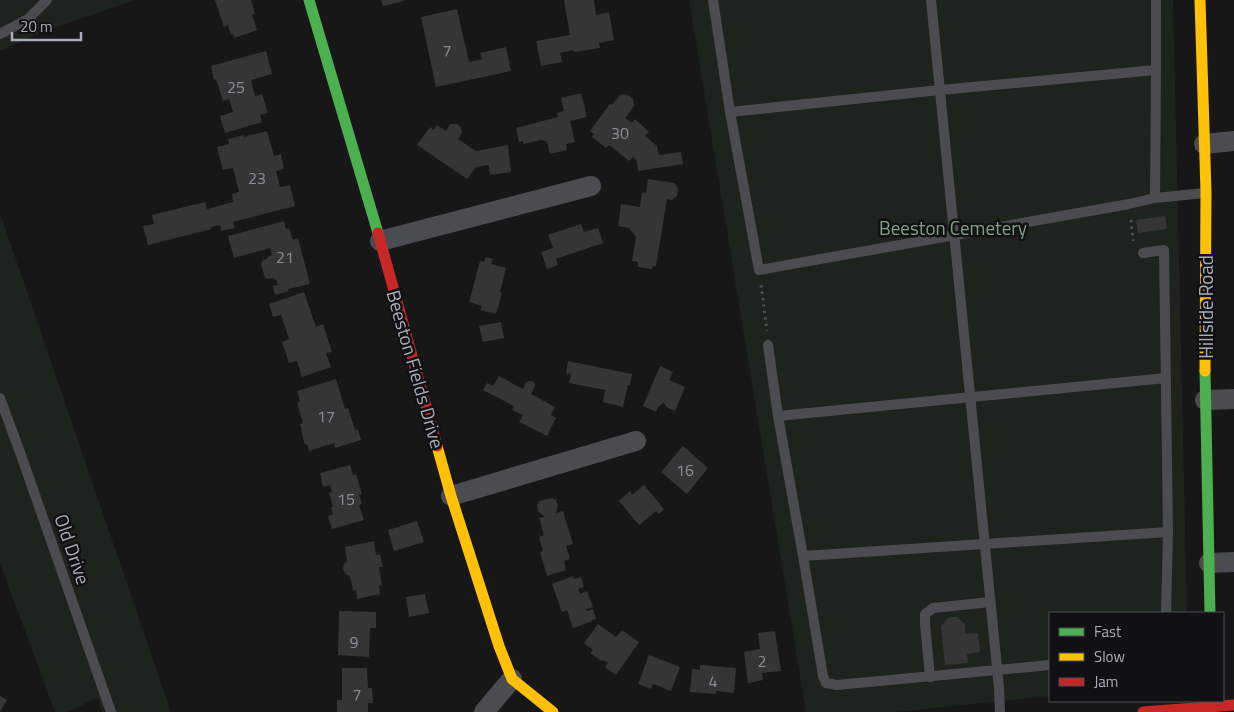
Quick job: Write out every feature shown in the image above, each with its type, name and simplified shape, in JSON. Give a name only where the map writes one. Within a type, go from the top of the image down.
[{"type":"street","name":"Beeston Fields Drive","points":[[309,0],[452,496],[499,646],[512,679],[553,712]]},
{"type":"street","name":"Hillside Road","points":[[1200,0],[1206,192],[1205,400],[1210,612]]},
{"type":"street","points":[[1204,144],[1234,142]]},
{"type":"street","points":[[380,241],[591,186]]},
{"type":"street","points":[[1205,400],[1234,399]]},
{"type":"street","points":[[452,496],[636,441]]},
{"type":"street","points":[[1209,563],[1234,562]]},
{"type":"street","points":[[484,712],[512,679]]},
{"type":"street","points":[[1143,712],[1212,704],[1234,705]]},
{"type":"lane","points":[[0,34],[28,19],[47,0]]},
{"type":"lane","points":[[712,0],[759,270],[1155,198],[1206,192]]},
{"type":"lane","points":[[931,0],[1000,712]]},
{"type":"lane","points":[[1155,198],[1156,0]]},
{"type":"lane","points":[[730,112],[1156,70]]},
{"type":"lane","points":[[1143,253],[1164,250],[1168,532],[1166,612]]},
{"type":"lane","points":[[768,345],[778,416],[823,676],[826,683],[837,685],[1049,664]]},
{"type":"lane","points":[[778,416],[1166,378]]},
{"type":"lane","name":"Old Drive","points":[[0,398],[111,712]]},
{"type":"lane","points":[[803,556],[1168,532]]},
{"type":"lane","points":[[930,676],[925,614],[933,608],[990,602]]},
{"type":"path","points":[[1129,204],[1134,248],[1143,253]]},
{"type":"path","points":[[759,270],[768,345]]},
{"type":"green space","points":[[0,0],[134,0],[40,33],[0,51]]},
{"type":"green space","name":"Beeston Cemetery","points":[[689,0],[1173,0],[1187,612],[1049,612],[1049,696],[896,712],[806,712]]},
{"type":"green space","points":[[0,213],[171,712],[102,712],[98,698],[66,712],[55,712],[0,563]]},
{"type":"building","points":[[215,0],[251,0],[255,14],[252,15],[257,30],[235,38],[233,34],[231,35],[228,25],[224,27]]},
{"type":"building","points":[[381,0],[404,0],[404,1],[383,6]]},
{"type":"building","points":[[564,0],[594,0],[596,15],[609,12],[614,40],[599,43],[600,48],[560,53],[562,62],[541,66],[536,41],[570,35]]},
{"type":"building","points":[[457,9],[469,62],[482,59],[480,53],[506,47],[511,71],[436,87],[421,17]]},
{"type":"building","points":[[266,51],[272,74],[251,80],[255,96],[262,94],[268,113],[260,115],[262,122],[225,133],[220,116],[233,112],[229,99],[223,101],[216,79],[214,80],[211,66]]},
{"type":"building","points":[[581,93],[587,117],[570,121],[575,142],[566,144],[567,150],[550,154],[547,142],[542,140],[523,144],[523,141],[519,142],[516,128],[558,117],[557,113],[564,111],[561,98]]},
{"type":"building","points":[[624,94],[633,99],[634,104],[625,118],[632,123],[635,119],[649,132],[645,136],[657,146],[659,155],[681,152],[683,164],[638,171],[637,161],[633,157],[629,161],[609,145],[606,148],[592,137],[594,134],[590,131],[610,104],[612,105],[620,95]]},
{"type":"building","points":[[450,124],[456,124],[461,127],[462,133],[458,139],[476,151],[508,145],[511,172],[490,175],[489,165],[476,167],[467,179],[417,145],[430,127],[434,130],[437,125],[446,131]]},
{"type":"building","points":[[267,131],[274,156],[281,154],[284,169],[276,171],[280,187],[290,185],[295,206],[233,222],[235,228],[221,231],[220,225],[211,227],[212,229],[148,245],[143,226],[154,224],[152,215],[205,202],[207,209],[233,202],[232,194],[239,192],[233,168],[223,170],[217,147],[229,144],[228,139]]},
{"type":"building","points":[[648,179],[674,183],[678,188],[677,196],[672,200],[667,199],[656,266],[653,266],[652,269],[638,267],[638,262],[632,261],[636,237],[629,228],[618,226],[621,204],[640,207],[642,192],[646,193]]},
{"type":"building","points":[[1165,216],[1167,229],[1138,233],[1136,220]]},
{"type":"building","points":[[284,221],[286,229],[289,228],[293,240],[298,238],[310,284],[288,289],[289,291],[275,295],[273,286],[278,285],[276,279],[265,278],[261,264],[263,260],[272,255],[270,248],[234,258],[228,236]]},
{"type":"building","points":[[581,224],[584,232],[598,228],[603,243],[556,259],[558,265],[547,269],[541,252],[553,248],[548,235]]},
{"type":"building","points":[[486,257],[493,259],[491,264],[506,268],[496,314],[480,310],[482,306],[469,302],[480,261],[484,262]]},
{"type":"building","points":[[304,292],[316,327],[323,324],[332,352],[326,353],[331,367],[302,377],[297,361],[289,363],[282,342],[289,339],[281,315],[273,317],[269,304]]},
{"type":"building","points":[[501,322],[504,338],[483,342],[479,326]]},
{"type":"building","points":[[568,361],[632,374],[623,407],[603,402],[605,390],[569,383],[571,374],[566,373]]},
{"type":"building","points":[[660,366],[673,372],[669,380],[685,387],[675,411],[666,407],[663,403],[656,412],[643,406]]},
{"type":"building","points":[[499,376],[523,389],[526,382],[533,381],[535,386],[531,394],[555,407],[551,415],[556,418],[547,436],[519,422],[523,415],[512,410],[514,406],[483,390],[487,383],[493,386]]},
{"type":"building","points":[[336,379],[345,409],[348,408],[355,430],[358,430],[361,440],[335,448],[334,443],[309,451],[301,431],[300,424],[303,423],[297,403],[300,401],[297,391]]},
{"type":"building","points":[[683,446],[708,468],[687,494],[661,472]]},
{"type":"building","points":[[350,465],[353,475],[356,474],[362,494],[359,495],[362,504],[359,505],[364,520],[332,529],[328,516],[333,514],[329,493],[332,492],[330,485],[323,487],[320,473]]},
{"type":"building","points":[[644,485],[664,509],[659,514],[656,511],[639,525],[619,501],[630,491],[632,495]]},
{"type":"building","points":[[552,498],[556,500],[558,506],[556,513],[563,511],[573,544],[566,546],[570,559],[564,561],[566,570],[547,576],[540,552],[543,551],[539,537],[544,535],[539,518],[545,517],[538,511],[537,505],[539,501]]},
{"type":"building","points":[[417,521],[424,542],[394,551],[388,530]]},
{"type":"building","points":[[374,541],[376,555],[380,554],[383,567],[379,567],[382,585],[379,586],[380,594],[357,599],[356,590],[353,591],[350,576],[345,574],[343,569],[347,561],[345,547]]},
{"type":"building","points":[[573,576],[574,579],[581,577],[584,587],[578,589],[580,594],[587,591],[593,607],[586,609],[587,611],[593,609],[596,619],[573,628],[567,610],[562,612],[552,584]]},
{"type":"building","points":[[425,594],[429,613],[409,617],[406,597]]},
{"type":"building","points":[[339,611],[376,612],[376,628],[370,628],[369,657],[338,655]]},
{"type":"building","points":[[957,617],[965,624],[965,634],[978,633],[980,652],[967,654],[968,663],[945,665],[941,626],[947,619]]},
{"type":"building","points":[[598,624],[616,637],[622,630],[639,642],[616,675],[605,667],[608,663],[590,653],[593,650],[584,643]]},
{"type":"building","points":[[775,631],[781,671],[762,673],[763,680],[748,683],[744,652],[760,649],[758,633]]},
{"type":"building","points":[[649,655],[680,667],[671,691],[653,684],[651,689],[638,684]]},
{"type":"building","points":[[700,665],[736,668],[734,693],[716,691],[716,694],[690,692],[692,669],[700,670]]},
{"type":"building","points":[[342,668],[367,668],[368,688],[372,688],[373,703],[368,703],[368,712],[337,712],[337,700],[342,700]]},
{"type":"building","points":[[0,696],[7,700],[0,712]]},
{"type":"traffic: fast","points":[[309,0],[378,233]]},
{"type":"traffic: fast","points":[[1205,371],[1210,612]]},
{"type":"traffic: slow","points":[[1200,0],[1206,192],[1205,371]]},
{"type":"traffic: slow","points":[[437,446],[499,646],[512,679],[553,712]]},
{"type":"traffic: jam","points":[[378,233],[437,446]]},
{"type":"traffic: jam","points":[[1143,712],[1234,705]]}]
